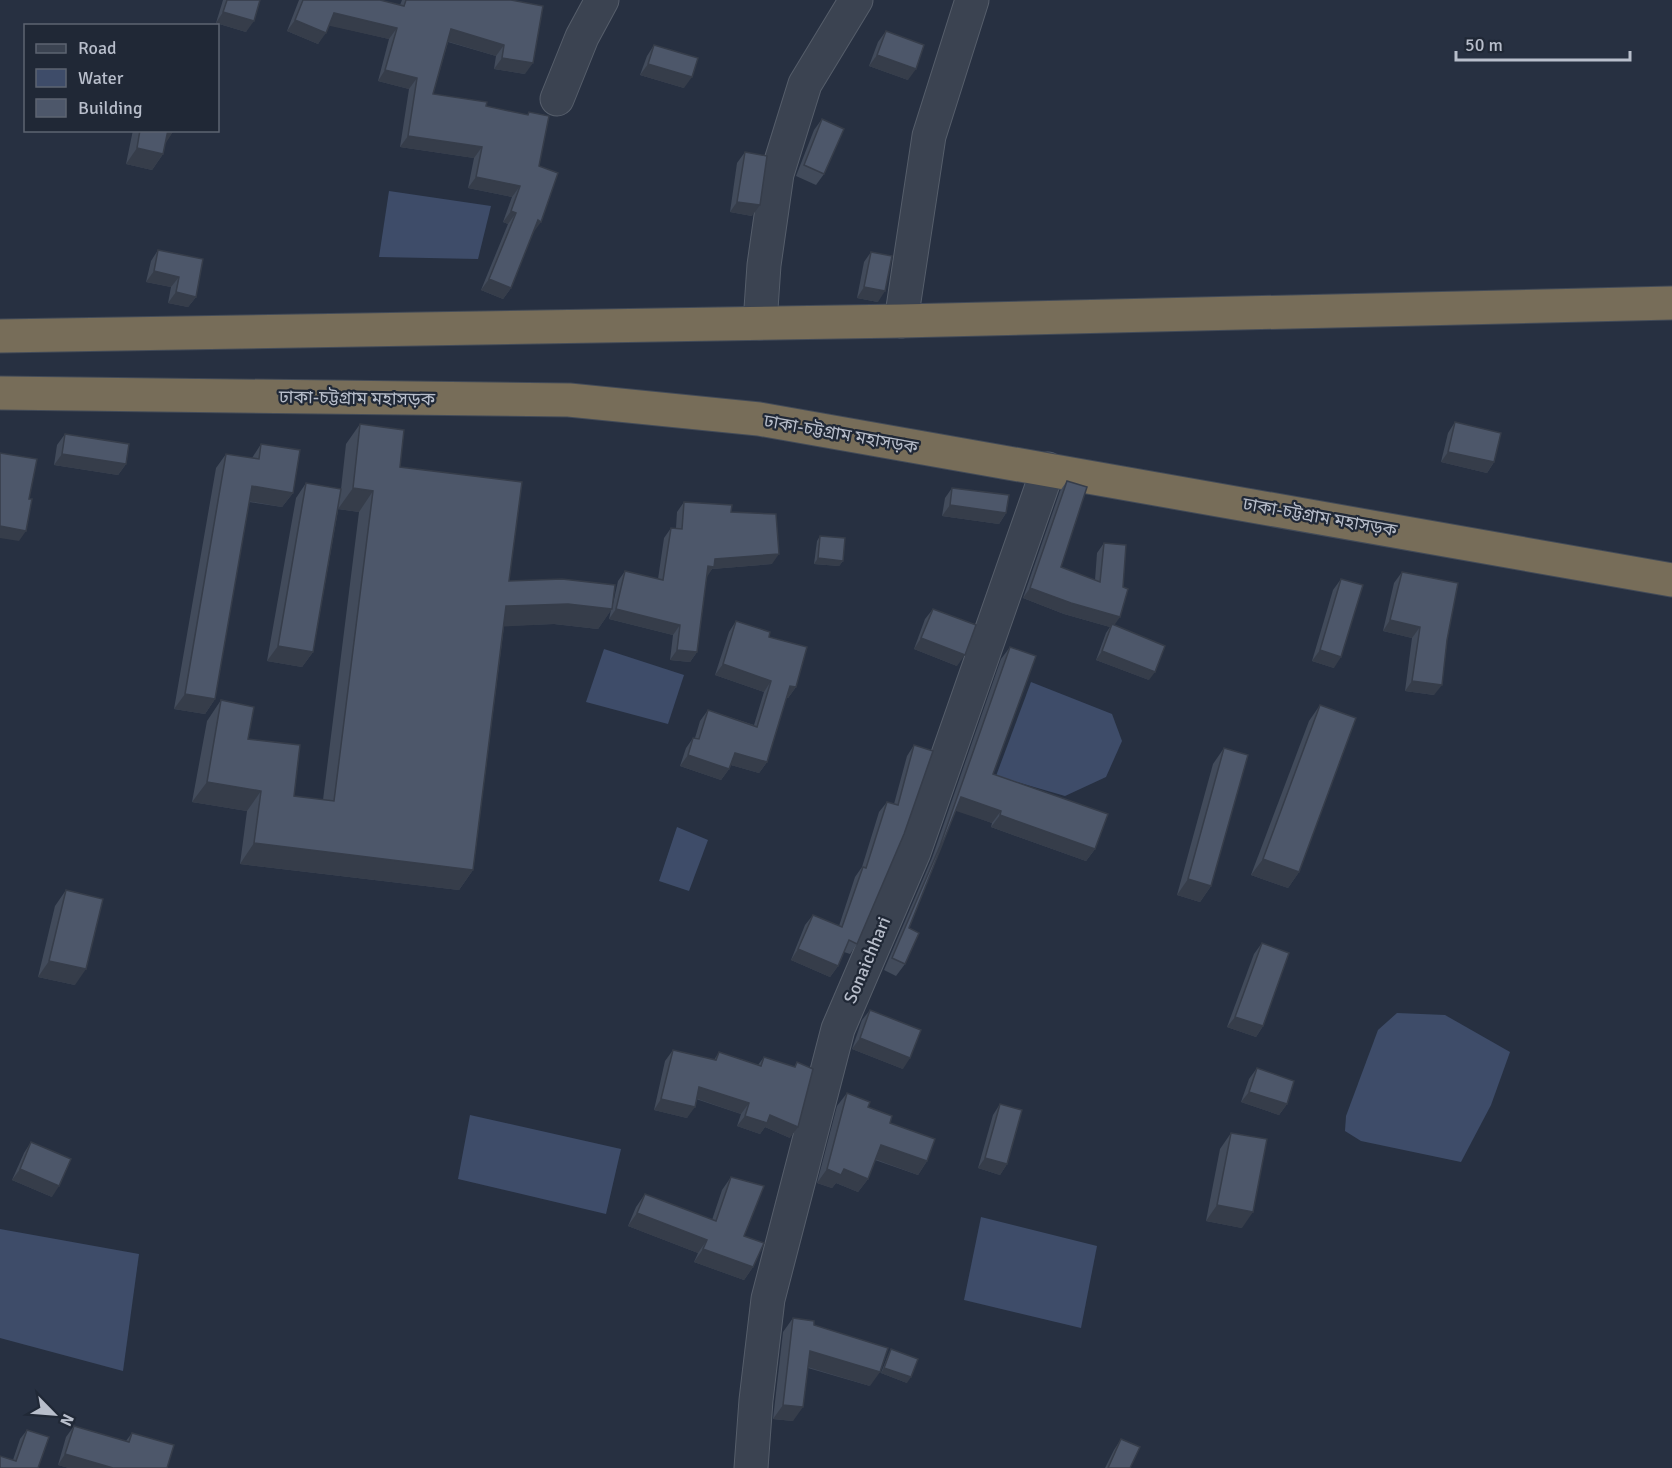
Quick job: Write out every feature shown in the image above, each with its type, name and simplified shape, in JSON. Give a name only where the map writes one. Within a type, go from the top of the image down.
[{"type":"highway","points":[[0,336],[901,321],[1672,303]]},
{"type":"highway","name":"ঢাকা-চট্টগ্রাম মহাসড়ক","points":[[0,393],[568,400],[759,419],[1672,579]]},
{"type":"street","points":[[557,99],[582,37],[602,0]]},
{"type":"street","points":[[760,323],[764,265],[777,174],[805,84],[856,0]]},
{"type":"street","points":[[901,321],[929,136],[972,0]]},
{"type":"street","name":"Sonaichhari","points":[[751,1468],[756,1400],[768,1299],[838,1029],[914,852],[1048,469]]},
{"type":"water","points":[[389,191],[491,206],[478,259],[379,257]]},
{"type":"water","points":[[604,649],[684,675],[668,724],[586,702]]},
{"type":"water","points":[[1031,682],[1112,714],[1122,741],[1106,777],[1065,796],[996,776]]},
{"type":"water","points":[[677,827],[708,840],[689,891],[659,881]]},
{"type":"water","points":[[1397,1013],[1445,1015],[1510,1052],[1491,1105],[1461,1162],[1361,1141],[1345,1131],[1346,1116],[1378,1030]]},
{"type":"water","points":[[470,1115],[621,1149],[606,1214],[458,1179]]},
{"type":"water","points":[[981,1217],[1097,1246],[1081,1328],[964,1300]]},
{"type":"water","points":[[0,1229],[139,1254],[123,1371],[0,1338]]},
{"type":"building","points":[[227,0],[260,0],[254,21],[223,12]]},
{"type":"building","points":[[303,0],[380,0],[404,6],[406,0],[511,0],[543,6],[533,63],[502,58],[504,45],[451,29],[433,94],[487,102],[486,106],[528,115],[529,112],[549,116],[539,166],[558,173],[541,222],[538,220],[511,288],[489,279],[516,213],[511,211],[520,186],[476,177],[482,147],[408,136],[417,78],[385,70],[397,28],[334,13],[326,33],[295,20]]},
{"type":"building","points":[[886,31],[924,45],[916,69],[877,55]]},
{"type":"building","points":[[654,45],[698,58],[692,77],[648,64]]},
{"type":"building","points":[[822,119],[844,129],[824,174],[804,165]]},
{"type":"building","points":[[140,132],[168,132],[163,154],[137,148]]},
{"type":"building","points":[[745,152],[767,156],[760,205],[737,202]]},
{"type":"building","points":[[158,250],[203,259],[196,297],[176,292],[179,277],[154,271]]},
{"type":"building","points":[[871,252],[892,256],[885,291],[864,287]]},
{"type":"building","points":[[1455,422],[1501,433],[1494,462],[1448,452]]},
{"type":"building","points":[[360,424],[404,430],[400,467],[522,482],[509,581],[562,579],[615,585],[612,609],[568,604],[506,606],[473,870],[254,843],[261,791],[207,782],[221,700],[254,707],[248,739],[300,745],[294,796],[334,801],[373,491],[353,488]]},
{"type":"building","points":[[65,434],[129,444],[126,464],[62,454]]},
{"type":"building","points":[[261,444],[300,450],[293,493],[252,486],[215,699],[185,694],[226,454],[259,459]]},
{"type":"building","points":[[0,453],[37,459],[29,499],[32,499],[26,531],[0,526]]},
{"type":"building","points":[[1067,481],[1087,487],[1061,567],[1100,582],[1104,543],[1126,545],[1123,587],[1128,589],[1120,617],[1030,588]]},
{"type":"building","points":[[306,483],[341,489],[313,652],[278,646]]},
{"type":"building","points":[[952,488],[1009,495],[1006,513],[950,505]]},
{"type":"building","points":[[684,502],[732,505],[731,512],[776,514],[779,554],[715,559],[714,567],[708,566],[697,652],[677,650],[680,625],[616,609],[625,571],[663,580],[671,528],[682,529]]},
{"type":"building","points":[[820,536],[845,538],[843,561],[818,558]]},
{"type":"building","points":[[1402,572],[1458,583],[1447,640],[1442,685],[1412,681],[1420,627],[1390,620]]},
{"type":"building","points":[[1341,579],[1363,585],[1341,657],[1320,650]]},
{"type":"building","points":[[933,609],[976,625],[965,655],[921,638]]},
{"type":"building","points":[[736,621],[770,632],[769,637],[807,647],[796,687],[790,686],[767,762],[735,753],[729,769],[688,755],[693,738],[699,739],[708,710],[757,727],[771,681],[723,664]]},
{"type":"building","points":[[1112,624],[1165,646],[1155,672],[1102,651]]},
{"type":"building","points":[[1010,647],[1036,656],[993,774],[1108,814],[1095,849],[1000,815],[1001,811],[961,797],[909,928],[919,933],[905,964],[892,958],[940,846]]},
{"type":"building","points":[[1320,705],[1356,718],[1299,872],[1263,859]]},
{"type":"building","points":[[914,745],[933,751],[904,834],[857,944],[849,940],[838,966],[798,949],[813,915],[842,927],[863,867],[866,868],[887,802],[898,805]]},
{"type":"building","points":[[1224,748],[1248,755],[1211,886],[1188,879]]},
{"type":"building","points":[[66,890],[103,899],[86,969],[49,961]]},
{"type":"building","points":[[1262,943],[1289,953],[1263,1026],[1235,1017]]},
{"type":"building","points":[[870,1010],[921,1030],[910,1058],[860,1038]]},
{"type":"building","points":[[673,1050],[716,1060],[719,1052],[761,1066],[764,1057],[795,1067],[797,1062],[813,1069],[798,1127],[770,1115],[767,1123],[745,1116],[749,1103],[699,1087],[695,1107],[661,1099]]},
{"type":"building","points":[[1257,1068],[1294,1081],[1287,1104],[1249,1092]]},
{"type":"building","points":[[847,1093],[870,1102],[868,1107],[892,1116],[890,1123],[935,1139],[927,1161],[881,1145],[868,1179],[844,1169],[841,1175],[827,1169]]},
{"type":"building","points":[[1000,1104],[1022,1110],[1007,1164],[985,1158]]},
{"type":"building","points":[[1231,1133],[1267,1139],[1253,1212],[1217,1205]]},
{"type":"building","points":[[31,1142],[71,1159],[59,1186],[20,1169]]},
{"type":"building","points":[[731,1177],[764,1186],[744,1236],[764,1243],[753,1267],[703,1249],[707,1240],[637,1213],[645,1194],[716,1221]]},
{"type":"building","points":[[793,1318],[814,1321],[814,1325],[888,1348],[880,1372],[810,1351],[803,1407],[783,1405]]},
{"type":"building","points":[[891,1349],[918,1359],[911,1377],[884,1368]]},
{"type":"building","points":[[74,1426],[129,1442],[132,1433],[174,1445],[167,1468],[113,1468],[65,1454]]},
{"type":"building","points":[[27,1430],[49,1437],[38,1468],[0,1468],[0,1456],[16,1461]]},
{"type":"building","points":[[1121,1439],[1140,1447],[1130,1468],[1108,1468]]}]
